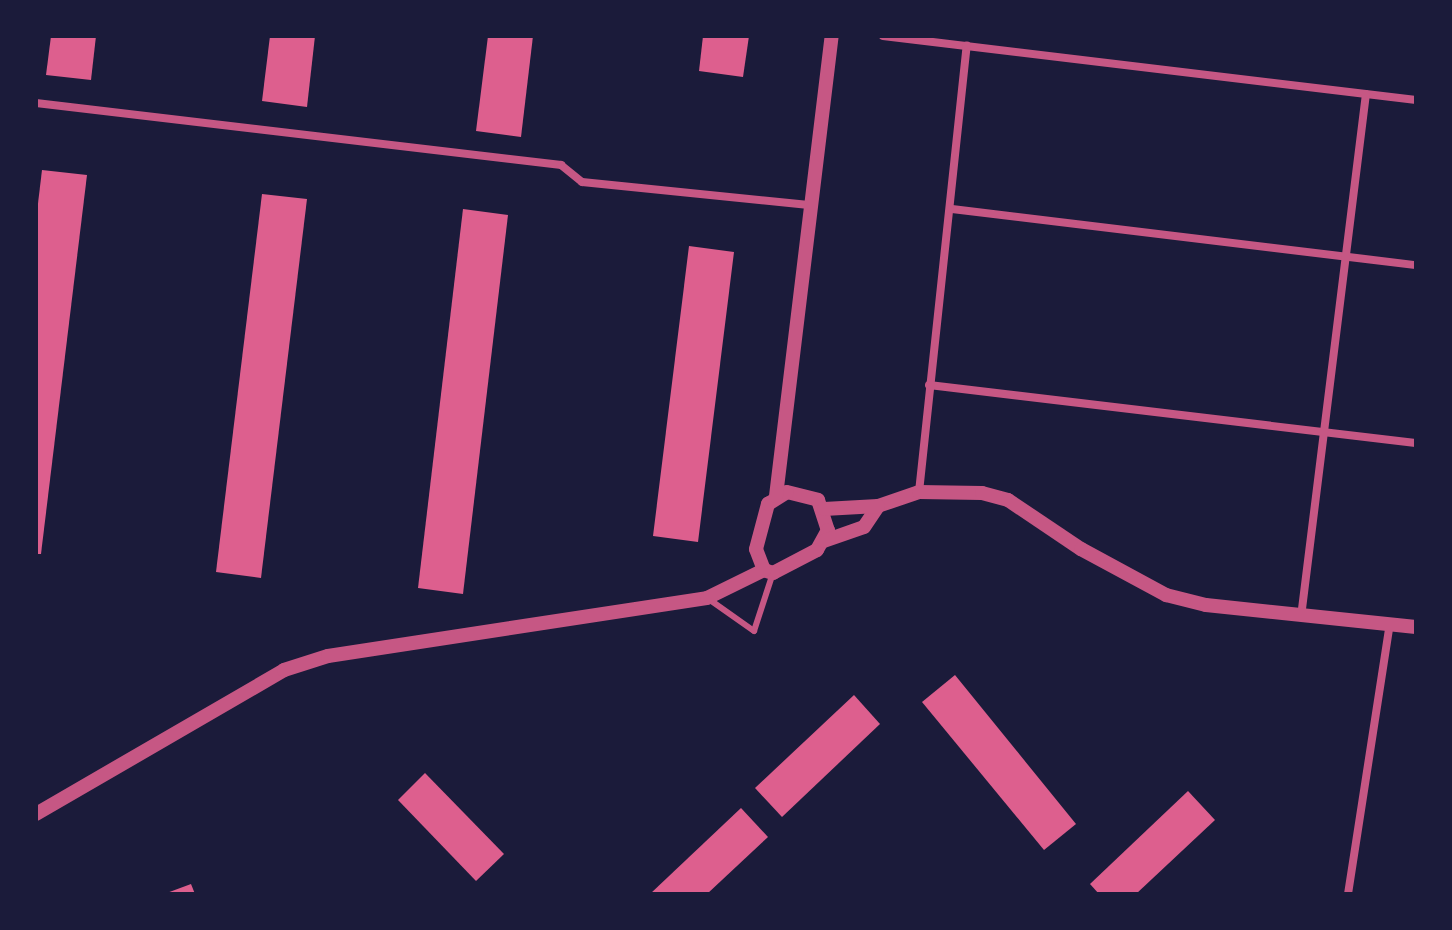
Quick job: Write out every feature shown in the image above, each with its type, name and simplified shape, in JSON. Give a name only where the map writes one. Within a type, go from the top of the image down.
[{"type":"street","points":[[768,571],[756,549],[763,515],[776,496],[809,205],[832,36]]},
{"type":"street","points":[[883,36],[1416,100]]},
{"type":"street","points":[[919,492],[929,385],[952,209],[967,46]]},
{"type":"street","points":[[1301,617],[1325,433],[1343,258],[1366,94]]},
{"type":"street","points":[[36,103],[561,165],[582,182],[809,205]]},
{"type":"street","points":[[952,209],[1416,265]]},
{"type":"street","points":[[929,385],[1416,443]]},
{"type":"street","points":[[776,496],[798,491],[824,509],[878,506],[919,492],[982,493],[1008,500],[1081,549],[1166,595],[1301,617],[1416,627]]},
{"type":"street","points":[[36,814],[284,670],[328,656],[707,598],[768,571],[824,541],[864,527],[878,506]]},
{"type":"street","points":[[824,509],[824,541]]},
{"type":"street","points":[[1348,894],[1390,624]]},
{"type":"lane","points":[[707,598],[754,631],[768,571]]},
{"type":"building","points":[[51,36],[96,36],[91,80],[46,75]]},
{"type":"building","points":[[270,36],[315,36],[307,107],[262,101]]},
{"type":"building","points":[[488,36],[533,36],[521,137],[476,131]]},
{"type":"building","points":[[703,36],[749,36],[743,77],[699,71]]},
{"type":"building","points":[[42,170],[87,175],[41,554],[36,554],[36,220]]},
{"type":"building","points":[[262,194],[307,199],[261,578],[216,572]]},
{"type":"building","points":[[463,209],[508,215],[463,594],[418,588]]},
{"type":"building","points":[[689,246],[734,252],[698,542],[653,536]]},
{"type":"building","points":[[955,675],[1076,824],[1044,850],[922,702]]},
{"type":"building","points":[[854,695],[880,724],[782,817],[755,788]]},
{"type":"building","points":[[425,773],[504,854],[476,881],[398,800]]},
{"type":"building","points":[[1188,791],[1215,820],[1136,894],[1099,894],[1090,884]]},
{"type":"building","points":[[741,808],[768,837],[707,894],[650,894]]},
{"type":"building","points":[[191,884],[195,894],[164,894]]}]
